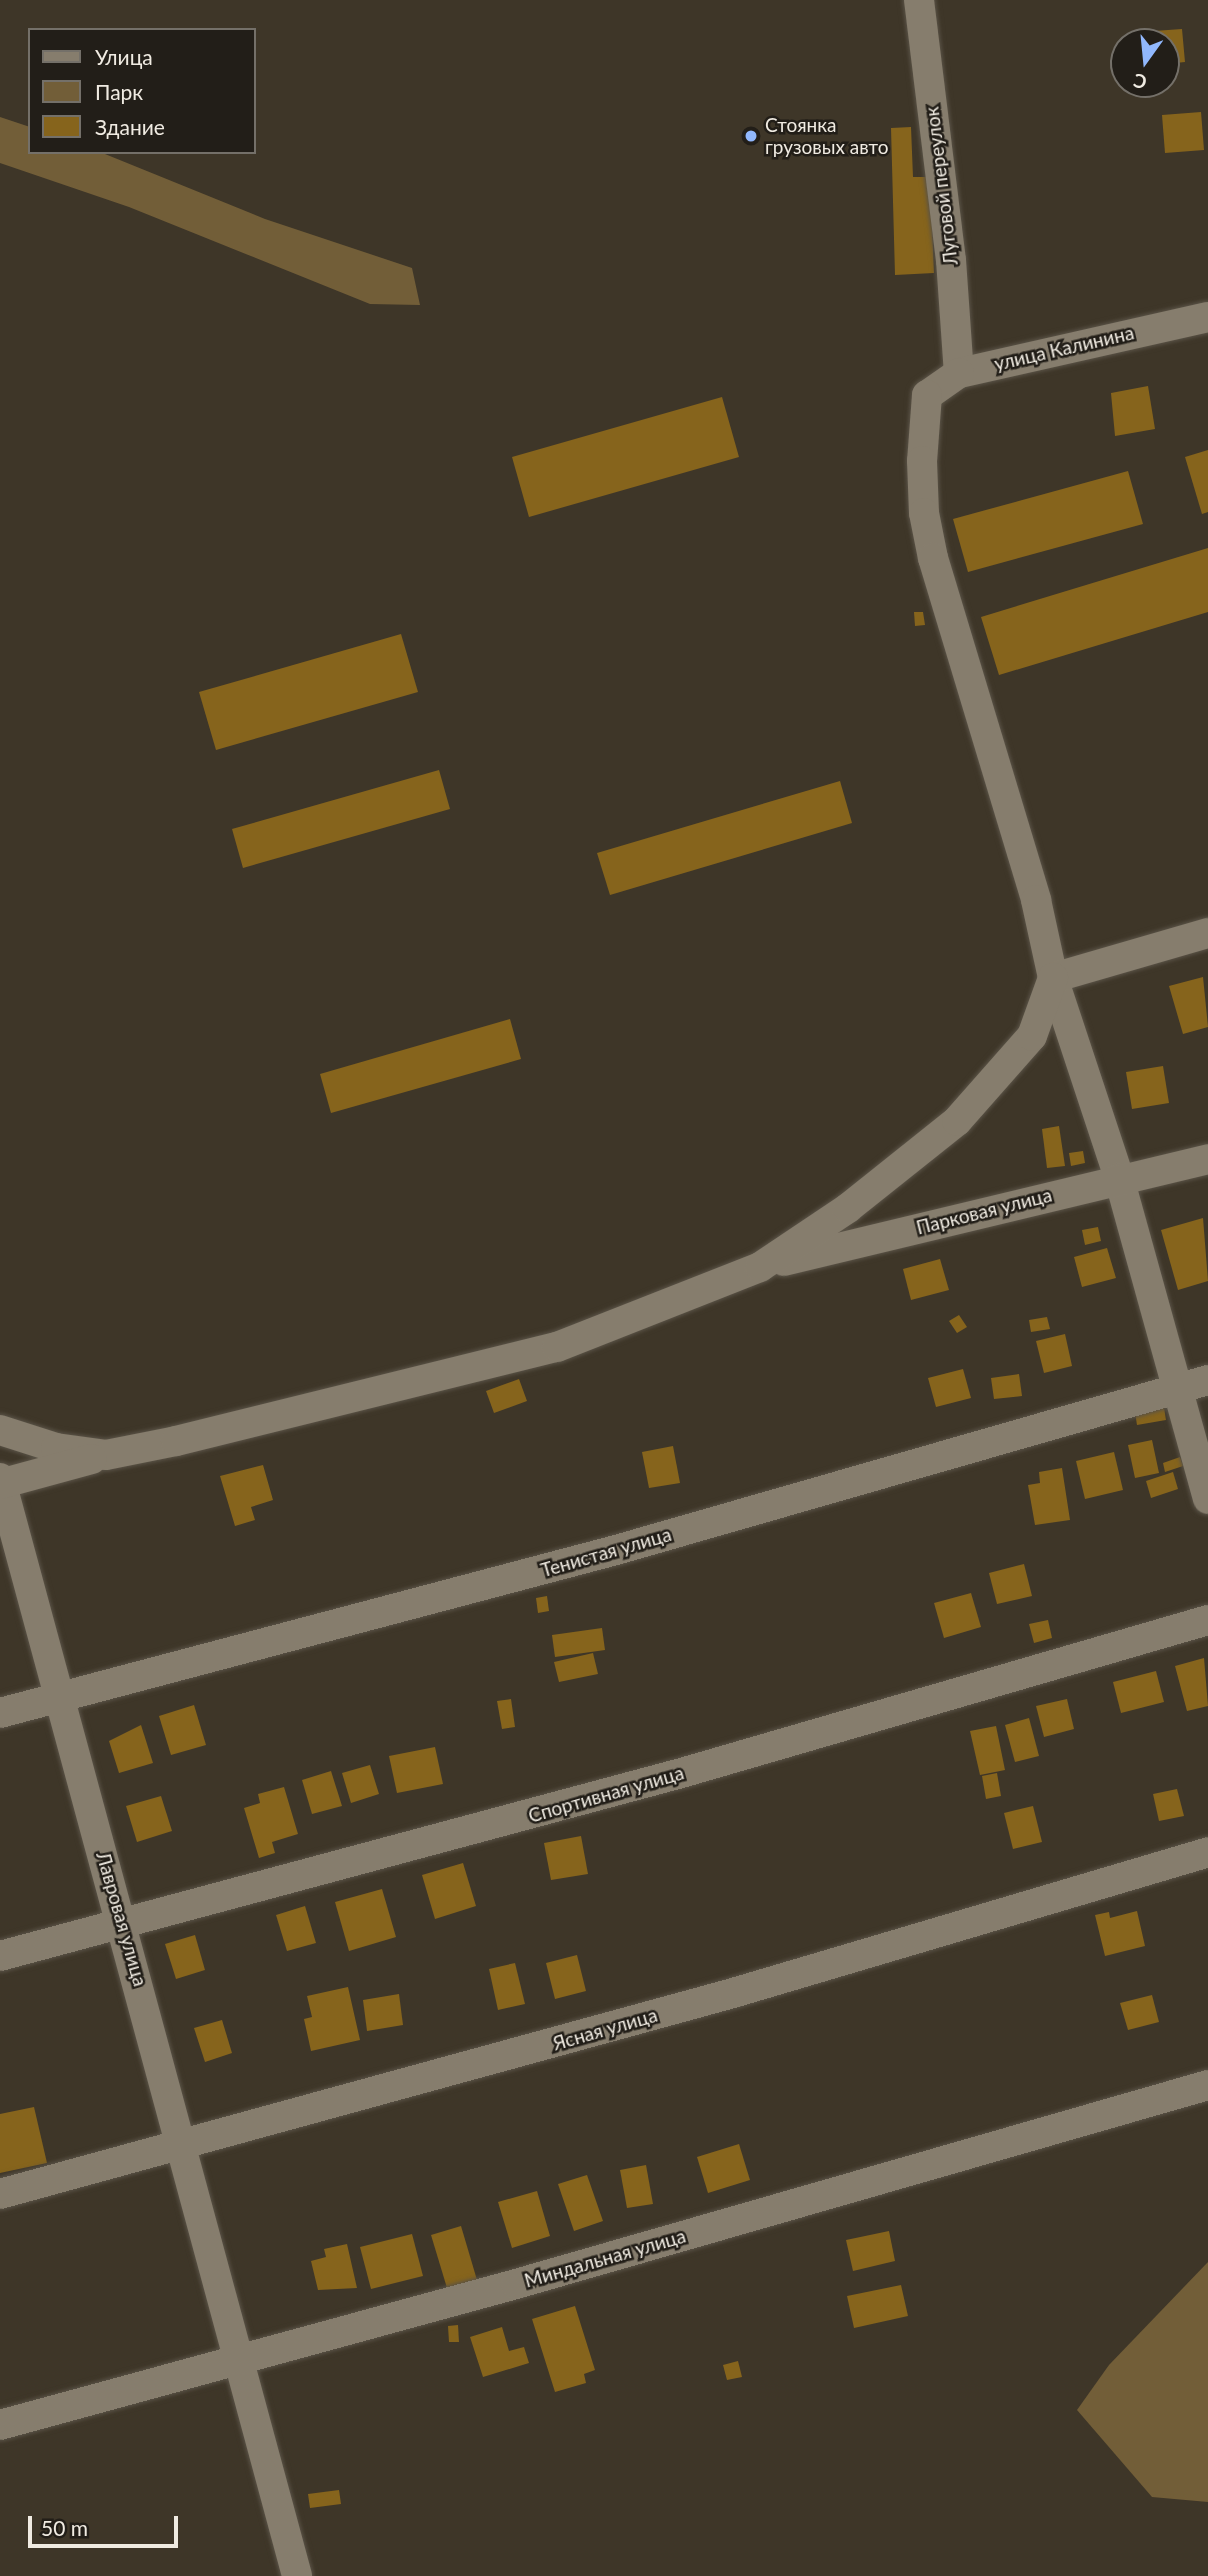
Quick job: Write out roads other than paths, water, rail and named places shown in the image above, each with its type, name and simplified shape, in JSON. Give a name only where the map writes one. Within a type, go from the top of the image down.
[{"type":"street","name":"Луговой переулок","points":[[919,0],[951,260],[959,373]]},
{"type":"street","name":"улица Калинина","points":[[1053,978],[1039,913],[924,513],[927,394],[959,373],[1208,317]]},
{"type":"street","points":[[1053,978],[1208,933]]},
{"type":"street","points":[[1053,978],[1119,1178],[1208,1499]]},
{"type":"street","points":[[0,1482],[557,1347],[760,1267],[848,1208],[957,1121],[1032,1037],[1053,978]]},
{"type":"street","name":"Парковая улица","points":[[760,1267],[1119,1178],[1208,1159]]},
{"type":"street","name":"Тенистая улица","points":[[0,1713],[616,1550],[1208,1380]]},
{"type":"street","points":[[0,1430],[56,1448],[106,1455]]},
{"type":"street","name":"Лавровая улица","points":[[0,1482],[184,2144],[297,2576]]},
{"type":"street","name":"Спортивная улица","points":[[0,1956],[665,1777],[1208,1620]]},
{"type":"street","name":"Ясная улица","points":[[0,2194],[733,1993],[1208,1852]]},
{"type":"street","name":"Миндальная улица","points":[[0,2425],[242,2360],[1208,2085]]},
{"type":"place","name":"Стоянка грузовых авто","points":[[751,136]]}]
